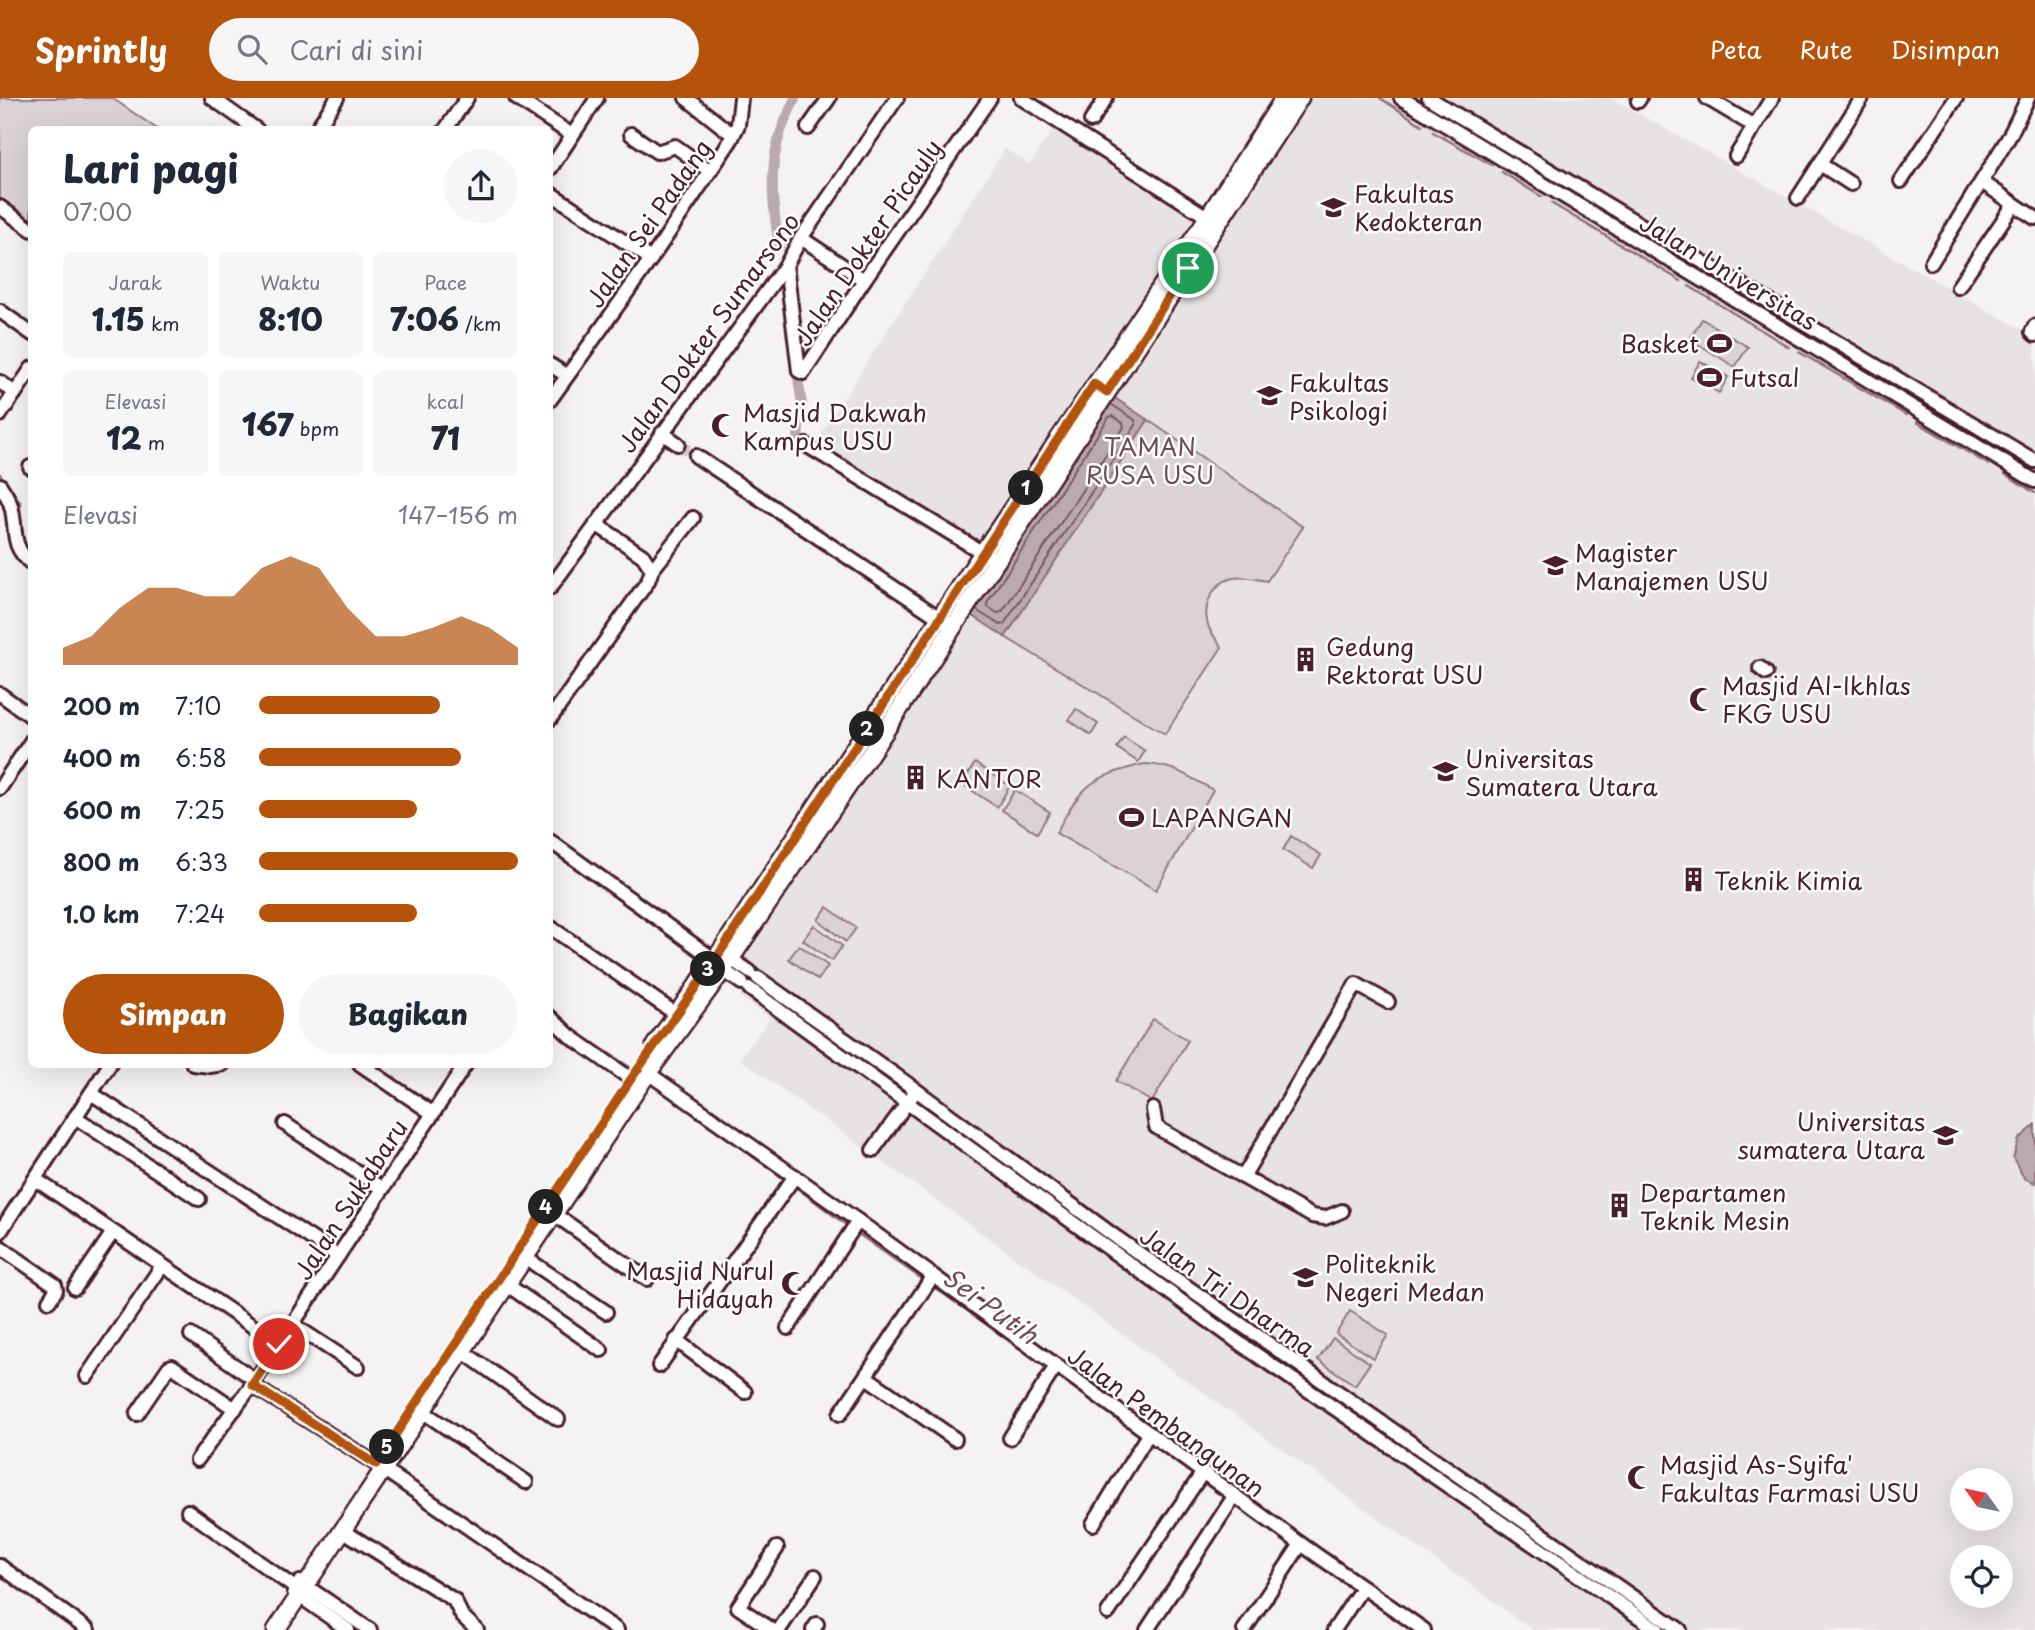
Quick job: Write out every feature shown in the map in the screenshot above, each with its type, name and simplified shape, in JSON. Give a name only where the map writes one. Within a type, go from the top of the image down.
[{"type":"main road","points":[[1213,220],[1283,98]]},
{"type":"main road","points":[[276,1630],[298,1588],[640,1075],[723,963],[872,751],[946,622],[1213,220],[1300,98]]},
{"type":"main road","points":[[266,1630],[342,1530],[379,1467],[463,1351],[554,1214],[676,1014],[723,963]]},
{"type":"street","points":[[212,98],[251,126]]},
{"type":"street","points":[[319,126],[337,98]]},
{"type":"street","points":[[449,126],[467,98]]},
{"type":"street","points":[[516,98],[572,135]]},
{"type":"street","points":[[553,164],[597,98]]},
{"type":"street","points":[[686,98],[733,135]]},
{"type":"street","name":"Jalan Sei Padang","points":[[553,395],[651,259],[733,135],[741,113],[741,98]]},
{"type":"street","points":[[808,128],[829,98]]},
{"type":"street","name":"Jalan Dokter Sumarsono","points":[[553,585],[786,265],[897,98]]},
{"type":"street","name":"Jalan Dokter Picauly","points":[[786,265],[799,371],[802,373],[990,98]]},
{"type":"street","points":[[1021,98],[1213,220]]},
{"type":"street","points":[[1091,121],[1106,98]]},
{"type":"street","name":"Jalan Universitas","points":[[1401,98],[2035,481]]},
{"type":"street","name":"Jalan Universitas","points":[[1429,98],[2035,461]]},
{"type":"street","points":[[1707,98],[1754,126]]},
{"type":"street","points":[[1736,156],[1772,98]]},
{"type":"street","points":[[1798,198],[1862,98]]},
{"type":"street","points":[[1900,181],[1956,98]]},
{"type":"street","points":[[1931,263],[2009,137],[2028,98]]},
{"type":"street","points":[[632,134],[657,152],[673,145],[710,171]]},
{"type":"street","points":[[1503,160],[1511,147]]},
{"type":"street","points":[[1820,164],[1851,184]]},
{"type":"street","points":[[1982,182],[2035,218]]},
{"type":"street","points":[[553,195],[651,259]]},
{"type":"street","points":[[1958,287],[2014,204]]},
{"type":"street","points":[[0,207],[28,227]]},
{"type":"street","points":[[1615,228],[1623,215]]},
{"type":"street","points":[[802,238],[864,280]]},
{"type":"street","points":[[0,311],[28,331]]},
{"type":"street","points":[[2035,326],[2032,332],[2035,335]]},
{"type":"street","points":[[1801,339],[1810,327]]},
{"type":"street","points":[[1867,378],[1876,366]]},
{"type":"street","points":[[553,367],[566,375]]},
{"type":"street","points":[[0,415],[28,374]]},
{"type":"street","points":[[0,382],[15,393]]},
{"type":"street","points":[[1918,409],[1926,396]]},
{"type":"street","points":[[1980,446],[1987,432]]},
{"type":"street","points":[[662,433],[678,444]]},
{"type":"street","points":[[806,445],[989,557]]},
{"type":"street","points":[[696,456],[946,622]]},
{"type":"street","points":[[0,485],[11,508],[16,546],[28,561]]},
{"type":"street","points":[[553,715],[648,581],[652,570],[693,518]]},
{"type":"street","points":[[596,524],[643,556],[652,570]]},
{"type":"street","points":[[0,694],[28,714]]},
{"type":"street","points":[[0,788],[26,761]]},
{"type":"street","points":[[553,843],[723,963]]},
{"type":"street","points":[[553,930],[676,1014]]},
{"type":"street","name":"Jalan Tri Dharma","points":[[723,963],[916,1090],[1117,1238],[1590,1576],[1658,1630]]},
{"type":"street","name":"Jalan Tri Dharma","points":[[750,980],[858,1066],[1214,1325],[1590,1576],[1680,1630]]},
{"type":"street","points":[[1243,1177],[1356,984],[1388,1002]]},
{"type":"street","name":"Jalan Pembangunan","points":[[553,1020],[570,1036],[640,1075],[792,1181],[1299,1547],[1424,1630]]},
{"type":"street","points":[[858,1066],[866,1055]]},
{"type":"street","points":[[0,1233],[107,1068]]},
{"type":"street","points":[[366,1068],[432,1113]]},
{"type":"street","name":"Jalan Sukabaru","points":[[197,1460],[254,1382],[463,1068]]},
{"type":"street","points":[[873,1150],[916,1090]]},
{"type":"street","points":[[91,1093],[338,1256]]},
{"type":"street","points":[[1153,1109],[1156,1127],[1312,1216],[1325,1218],[1342,1211]]},
{"type":"street","points":[[75,1118],[199,1199]]},
{"type":"street","points":[[285,1124],[381,1188]]},
{"type":"street","points":[[35,1179],[279,1344]]},
{"type":"street","points":[[659,1366],[792,1181]]},
{"type":"street","points":[[554,1214],[647,1279]]},
{"type":"street","points":[[788,1328],[855,1227]]},
{"type":"street","points":[[75,1288],[113,1232]]},
{"type":"street","points":[[0,1247],[55,1285],[56,1290],[49,1301]]},
{"type":"street","points":[[524,1257],[606,1312]]},
{"type":"street","points":[[87,1376],[162,1266]]},
{"type":"street","points":[[840,1414],[930,1281]]},
{"type":"street","points":[[506,1284],[601,1350]]},
{"type":"street","points":[[292,1324],[358,1367]]},
{"type":"street","points":[[191,1335],[254,1382],[617,1630]]},
{"type":"street","points":[[676,1340],[746,1392]]},
{"type":"street","points":[[463,1351],[558,1419]]},
{"type":"street","points":[[137,1414],[172,1366],[235,1409]]},
{"type":"street","points":[[1010,1438],[1054,1369]]},
{"type":"street","points":[[866,1377],[955,1439]]},
{"type":"street","points":[[422,1411],[526,1482]]},
{"type":"street","points":[[1093,1524],[1147,1436]]},
{"type":"street","points":[[1108,1613],[1201,1475]]},
{"type":"street","points":[[1147,1630],[1232,1499]]},
{"type":"street","points":[[188,1511],[348,1625],[370,1630]]},
{"type":"street","points":[[342,1530],[454,1600],[462,1616],[477,1630]]},
{"type":"street","points":[[1244,1630],[1299,1547]]},
{"type":"street","points":[[772,1630],[738,1607],[777,1548]]},
{"type":"street","points":[[0,1566],[88,1630]]},
{"type":"street","points":[[779,1630],[815,1576]]},
{"type":"street","points":[[1334,1630],[1360,1590]]},
{"type":"shaded area","name":"Universitas Sumatera Utara","points":[[1305,98],[1611,98],[2035,337],[2035,1630],[1533,1630],[740,1059],[770,1018],[740,996],[754,976],[731,959]]},
{"type":"shaded area","points":[[1054,128],[1194,219],[982,547],[815,443],[1005,149],[1030,164]]},
{"type":"green space","points":[[0,98],[112,98],[153,126],[28,126],[28,224],[0,204]]},
{"type":"green space","name":"Basket","points":[[1702,319],[1748,347],[1735,367],[1690,339]]},
{"type":"green space","name":"Futsal","points":[[1700,361],[1728,377],[1719,393],[1691,377]]},
{"type":"green space","name":"TAMAN RUSA USU","points":[[1148,420],[1303,527],[1267,581],[1233,578],[1219,585],[1210,597],[1207,620],[1210,630],[1222,647],[1165,734],[1005,637]]},
{"type":"green space","points":[[1076,709],[1098,724],[1091,735],[1069,720]]},
{"type":"green space","name":"LAPANGAN","points":[[1124,737],[1145,751],[1138,762],[1117,748]]},
{"type":"green space","points":[[975,763],[1010,786],[997,807],[962,784]]},
{"type":"green space","name":"LAPANGAN","points":[[1144,764],[1172,769],[1213,790],[1156,890],[1056,833],[1073,804],[1089,786],[1111,774]]},
{"type":"green space","points":[[1015,790],[1050,812],[1037,833],[1002,810]]},
{"type":"green space","points":[[1291,836],[1321,855],[1313,868],[1283,850]]},
{"type":"green space","points":[[827,907],[856,928],[846,942],[818,920]]},
{"type":"green space","points":[[814,925],[842,946],[832,961],[803,940]]},
{"type":"green space","points":[[799,945],[828,966],[818,980],[789,959]]},
{"type":"green space","points":[[1153,1019],[1188,1040],[1152,1102],[1116,1081]]},
{"type":"green space","points":[[1350,1311],[1388,1335],[1373,1358],[1336,1334]]},
{"type":"green space","points":[[1333,1338],[1370,1363],[1355,1385],[1318,1360]]},
{"type":"water","points":[[1106,392],[1148,420],[1005,637],[964,610]]},
{"type":"water","points":[[2035,1125],[2035,1183],[2024,1178],[2013,1158],[2019,1139]]},
{"type":"waterway","points":[[779,246],[774,203],[774,162],[780,134],[795,98]]},
{"type":"waterway","points":[[1380,98],[1422,125]]},
{"type":"waterway","points":[[1433,132],[1492,165]]},
{"type":"waterway","points":[[1502,172],[1542,197]]},
{"type":"waterway","points":[[1551,203],[1681,281]]},
{"type":"waterway","points":[[1689,286],[1789,347]]},
{"type":"waterway","points":[[1799,352],[1906,415]]},
{"type":"waterway","points":[[796,364],[802,405],[797,444]]},
{"type":"waterway","points":[[1917,422],[1989,465]]},
{"type":"waterway","name":"Sei Putih","points":[[0,474],[20,502],[20,521]]},
{"type":"waterway","points":[[2005,474],[2035,493]]},
{"type":"waterway","name":"Sei Putih","points":[[553,1011],[577,1032],[640,1074]]},
{"type":"waterway","name":"Sei Putih","points":[[674,1099],[787,1181]]},
{"type":"waterway","name":"Sei Putih","points":[[793,1185],[849,1227]]},
{"type":"waterway","name":"Sei Putih","points":[[857,1233],[926,1282]]},
{"type":"waterway","name":"Sei Putih","points":[[931,1285],[1049,1368]]},
{"type":"waterway","name":"Sei Putih","points":[[1057,1374],[1100,1405]]},
{"type":"waterway","name":"Sei Putih","points":[[1309,1557],[1355,1590]]},
{"type":"waterway","name":"Sei Putih","points":[[1364,1596],[1412,1630]]},
{"type":"tunnel","points":[[678,444],[696,456]]},
{"type":"place","name":"Fakultas Kedokteran","points":[[1334,207]]},
{"type":"place","name":"Basket","points":[[1719,343]]},
{"type":"place","name":"Futsal","points":[[1710,377]]},
{"type":"place","name":"Fakultas Psikologi","points":[[1269,396]]},
{"type":"place","name":"Masjid Dakwah Kampus USU","points":[[723,426]]},
{"type":"place","name":"Magister Manajemen USU","points":[[1555,566]]},
{"type":"place","name":"Gedung Rektorat USU","points":[[1306,660]]},
{"type":"place","name":"Masjid Al-Ikhlas FKG USU","points":[[1702,699]]},
{"type":"place","name":"Universitas Sumatera Utara","points":[[1445,772]]},
{"type":"place","name":"KANTOR","points":[[916,778]]},
{"type":"place","name":"LAPANGAN","points":[[1131,817]]},
{"type":"place","name":"Teknik Kimia","points":[[1694,880]]},
{"type":"place","name":"Universitas sumatera Utara","points":[[1945,1135]]},
{"type":"place","name":"Departamen Teknik Mesin","points":[[1620,1206]]},
{"type":"place","name":"Politeknik Negeri Medan","points":[[1305,1277]]},
{"type":"place","name":"Masjid Nurul Hidayah","points":[[794,1284]]},
{"type":"place","name":"Masjid As-Syifa' Fakultas Farmasi USU","points":[[1640,1478]]},
{"type":"route","points":[[279,1344],[252,1385],[376,1464],[631,1079],[715,960],[1094,384],[1107,392],[1188,268]]}]
